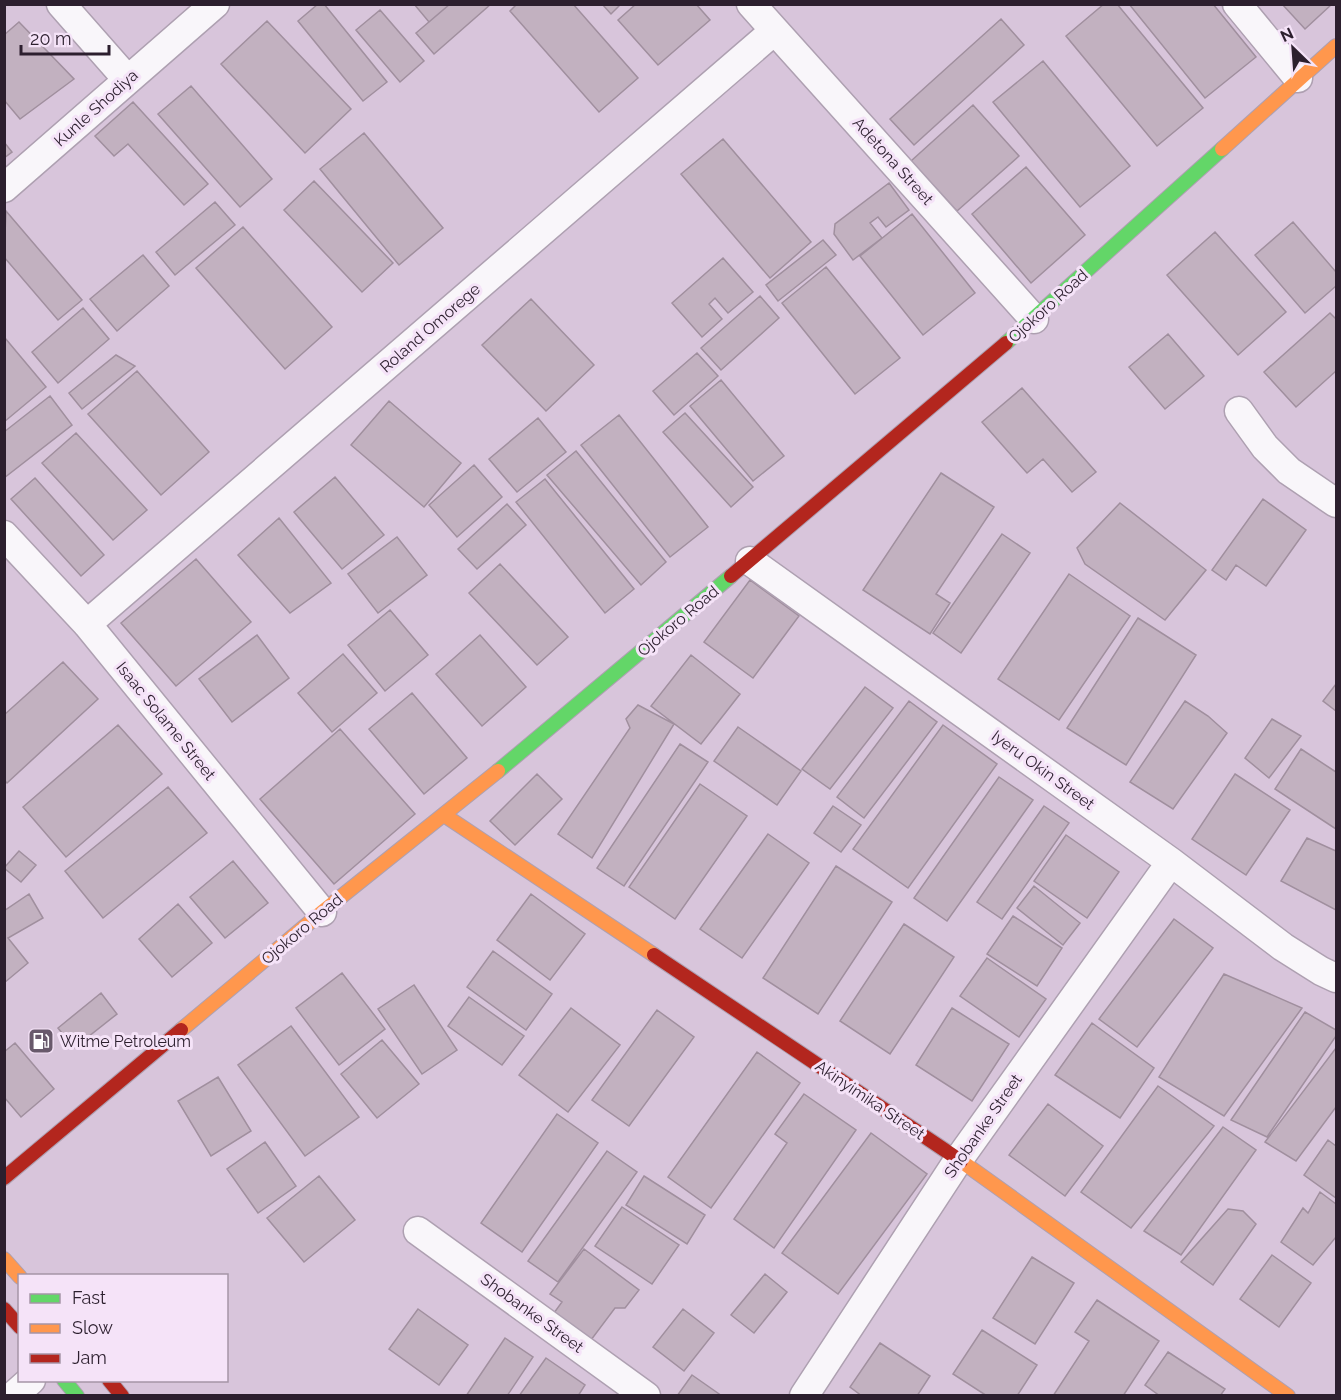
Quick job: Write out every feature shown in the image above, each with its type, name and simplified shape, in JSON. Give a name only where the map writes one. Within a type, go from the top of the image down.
[{"type":"street","points":[[61,4],[127,80]]},
{"type":"street","name":"Kunle Shodiya","points":[[4,188],[214,4]]},
{"type":"street","name":"Adetona Street","points":[[751,4],[1034,319]]},
{"type":"street","points":[[1237,4],[1298,78]]},
{"type":"street","name":"Roland Omorege","points":[[87,624],[774,31]]},
{"type":"street","name":"Ojokoro Road","points":[[4,1178],[322,912],[444,815],[750,561],[1034,319],[1336,46]]},
{"type":"street","points":[[1239,411],[1265,447],[1289,471],[1336,503]]},
{"type":"street","name":"Isaac Solame Street","points":[[6,540],[87,624],[322,912]]},
{"type":"street","name":"Iyeru Okin Street","points":[[750,561],[1171,862],[1283,947],[1336,978]]},
{"type":"street","name":"Akinyimika Street","points":[[444,815],[959,1160],[1288,1395]]},
{"type":"street","name":"Shobanke Street","points":[[804,1395],[959,1160],[1171,862]]},
{"type":"street","name":"Shobanke Street","points":[[418,1231],[646,1395]]},
{"type":"street","points":[[4,1259],[18,1275]]},
{"type":"street","points":[[4,1309],[18,1325]]},
{"type":"street","points":[[13,1395],[29,1382]]},
{"type":"street","points":[[66,1382],[77,1395]]},
{"type":"street","points":[[111,1382],[122,1395]]},
{"type":"building","points":[[318,4],[324,4],[387,82],[363,101],[298,21]]},
{"type":"building","points":[[414,4],[450,4],[429,22]]},
{"type":"building","points":[[450,4],[491,4],[434,54],[416,33]]},
{"type":"building","points":[[517,4],[573,4],[638,78],[599,112],[510,11]]},
{"type":"building","points":[[602,4],[621,4],[611,14]]},
{"type":"building","points":[[636,4],[696,4],[710,20],[658,65],[618,20]]},
{"type":"building","points":[[1104,4],[1117,4],[1203,108],[1157,146],[1066,36]]},
{"type":"building","points":[[1129,4],[1213,4],[1256,57],[1205,98]]},
{"type":"building","points":[[1282,4],[1332,4],[1305,29]]},
{"type":"building","points":[[380,10],[424,61],[400,82],[356,30]]},
{"type":"building","points":[[1001,19],[1024,45],[914,145],[890,119]]},
{"type":"building","points":[[267,21],[351,109],[305,153],[221,64]]},
{"type":"building","points":[[19,22],[74,79],[20,119],[4,100],[4,35]]},
{"type":"building","points":[[1043,61],[1130,166],[1080,207],[993,102]]},
{"type":"building","points":[[191,86],[272,179],[240,207],[158,114]]},
{"type":"building","points":[[133,102],[208,184],[184,205],[128,144],[114,156],[95,136]]},
{"type":"building","points":[[973,105],[1019,156],[957,211],[911,161]]},
{"type":"building","points":[[364,133],[443,228],[399,265],[320,169]]},
{"type":"building","points":[[723,139],[811,242],[770,278],[681,174]]},
{"type":"building","points":[[4,142],[12,152],[4,158]]},
{"type":"building","points":[[1026,167],[1085,235],[1031,283],[972,214]]},
{"type":"building","points":[[314,181],[393,263],[362,292],[284,210]]},
{"type":"building","points":[[889,183],[909,210],[886,227],[878,217],[870,223],[882,238],[853,260],[834,234],[835,224]]},
{"type":"building","points":[[215,202],[235,225],[175,275],[156,252]]},
{"type":"building","points":[[6,211],[82,300],[58,320],[4,257]]},
{"type":"building","points":[[912,214],[975,293],[923,335],[860,256]]},
{"type":"building","points":[[1293,222],[1336,272],[1336,286],[1305,313],[1255,255]]},
{"type":"building","points":[[243,227],[332,327],[285,369],[196,268]]},
{"type":"building","points":[[1215,232],[1286,312],[1238,355],[1167,275]]},
{"type":"building","points":[[823,240],[836,255],[778,301],[766,285]]},
{"type":"building","points":[[143,255],[169,286],[117,331],[90,299]]},
{"type":"building","points":[[723,258],[753,292],[728,313],[715,298],[709,304],[722,319],[702,337],[672,303]]},
{"type":"building","points":[[826,267],[900,358],[855,394],[782,303]]},
{"type":"building","points":[[760,296],[779,318],[721,370],[701,348]]},
{"type":"building","points":[[531,299],[594,365],[546,411],[482,345]]},
{"type":"building","points":[[83,308],[109,339],[58,383],[32,352]]},
{"type":"building","points":[[1330,313],[1336,319],[1336,371],[1296,407],[1264,372]]},
{"type":"building","points":[[1168,334],[1204,376],[1165,409],[1129,367]]},
{"type":"building","points":[[4,338],[46,387],[4,422]]},
{"type":"building","points":[[697,353],[718,376],[674,415],[653,391]]},
{"type":"building","points":[[116,355],[135,366],[82,409],[69,393]]},
{"type":"building","points":[[137,371],[209,452],[161,495],[88,414]]},
{"type":"building","points":[[721,380],[784,456],[753,481],[690,406]]},
{"type":"building","points":[[1022,388],[1096,472],[1072,492],[1043,459],[1027,473],[982,422]]},
{"type":"building","points":[[50,396],[72,425],[4,478],[4,432]]},
{"type":"building","points":[[389,401],[461,463],[424,507],[351,445]]},
{"type":"building","points":[[685,413],[753,487],[731,507],[663,432]]},
{"type":"building","points":[[619,415],[708,527],[670,557],[581,445]]},
{"type":"building","points":[[538,418],[566,452],[517,492],[489,459]]},
{"type":"building","points":[[76,433],[147,510],[113,540],[42,463]]},
{"type":"building","points":[[576,451],[666,562],[641,585],[547,475]]},
{"type":"building","points":[[474,465],[502,497],[457,537],[429,505]]},
{"type":"building","points":[[941,473],[994,507],[936,594],[950,603],[930,634],[863,590]]},
{"type":"building","points":[[335,477],[384,535],[342,569],[294,512]]},
{"type":"building","points":[[35,478],[104,555],[81,576],[11,499]]},
{"type":"building","points":[[545,479],[634,589],[605,613],[516,502]]},
{"type":"building","points":[[1263,499],[1306,530],[1266,586],[1236,565],[1226,580],[1212,570]]},
{"type":"building","points":[[1120,503],[1206,570],[1165,620],[1085,564],[1077,548]]},
{"type":"building","points":[[507,504],[526,525],[477,569],[458,549]]},
{"type":"building","points":[[279,518],[331,583],[290,613],[238,555]]},
{"type":"building","points":[[1002,534],[1030,553],[961,653],[933,633]]},
{"type":"building","points":[[397,537],[427,575],[378,613],[348,574]]},
{"type":"building","points":[[196,559],[251,622],[176,686],[121,623]]},
{"type":"building","points":[[500,564],[568,637],[537,665],[469,593]]},
{"type":"building","points":[[1069,574],[1130,616],[1059,720],[998,679]]},
{"type":"building","points":[[750,580],[799,616],[753,678],[704,642]]},
{"type":"building","points":[[390,610],[428,655],[385,691],[348,645]]},
{"type":"building","points":[[1138,618],[1196,655],[1126,765],[1067,728]]},
{"type":"building","points":[[257,635],[289,678],[232,722],[199,679]]},
{"type":"building","points":[[480,635],[526,687],[482,726],[436,674]]},
{"type":"building","points":[[343,654],[377,693],[332,732],[298,693]]},
{"type":"building","points":[[691,655],[740,694],[701,744],[651,706]]},
{"type":"building","points":[[63,662],[98,699],[7,783],[4,780],[4,715]]},
{"type":"building","points":[[1336,684],[1336,711],[1323,701]]},
{"type":"building","points":[[865,687],[893,708],[830,789],[802,769]]},
{"type":"building","points":[[412,693],[467,758],[424,794],[369,729]]},
{"type":"building","points":[[909,701],[937,722],[864,818],[837,797]]},
{"type":"building","points":[[1185,701],[1208,716],[1227,733],[1173,809],[1130,782]]},
{"type":"building","points":[[638,705],[674,724],[592,858],[558,834],[630,728],[626,719]]},
{"type":"building","points":[[1272,719],[1301,736],[1269,778],[1245,758]]},
{"type":"building","points":[[118,725],[162,774],[66,857],[23,807]]},
{"type":"building","points":[[943,725],[997,764],[908,888],[853,849]]},
{"type":"building","points":[[738,727],[801,771],[777,805],[714,761]]},
{"type":"building","points":[[340,729],[415,814],[334,884],[260,799]]},
{"type":"building","points":[[680,744],[708,762],[624,886],[597,868]]},
{"type":"building","points":[[1301,749],[1336,772],[1336,829],[1275,789]]},
{"type":"building","points":[[537,774],[562,799],[515,845],[490,821]]},
{"type":"building","points":[[1235,774],[1290,810],[1246,875],[1192,839]]},
{"type":"building","points":[[999,777],[1033,800],[947,921],[914,898]]},
{"type":"building","points":[[700,784],[747,816],[675,919],[629,887]]},
{"type":"building","points":[[168,787],[207,833],[103,918],[65,871]]},
{"type":"building","points":[[833,806],[861,825],[841,852],[814,833]]},
{"type":"building","points":[[1044,806],[1069,823],[1002,919],[977,902]]},
{"type":"building","points":[[768,834],[809,863],[742,958],[700,929]]},
{"type":"building","points":[[1066,835],[1119,872],[1087,918],[1034,881]]},
{"type":"building","points":[[1307,838],[1336,851],[1336,910],[1281,881]]},
{"type":"building","points":[[19,851],[36,865],[21,882],[4,868]]},
{"type":"building","points":[[233,861],[268,903],[225,938],[190,897]]},
{"type":"building","points":[[836,866],[892,902],[818,1014],[763,978]]},
{"type":"building","points":[[1034,886],[1080,923],[1063,945],[1017,908]]},
{"type":"building","points":[[29,894],[43,918],[8,938],[28,963],[4,983],[4,911]]},
{"type":"building","points":[[531,894],[585,934],[550,980],[497,940]]},
{"type":"building","points":[[178,904],[212,943],[172,977],[139,939]]},
{"type":"building","points":[[1013,916],[1062,948],[1037,986],[987,954]]},
{"type":"building","points":[[1174,919],[1213,948],[1137,1047],[1099,1019]]},
{"type":"building","points":[[904,924],[954,957],[890,1054],[840,1021]]},
{"type":"building","points":[[493,951],[552,994],[526,1030],[467,987]]},
{"type":"building","points":[[987,958],[1046,999],[1019,1037],[960,996]]},
{"type":"building","points":[[342,973],[385,1029],[339,1065],[296,1008]]},
{"type":"building","points":[[1224,974],[1302,1008],[1224,1116],[1159,1077]]},
{"type":"building","points":[[414,985],[457,1050],[422,1074],[378,1009]]},
{"type":"building","points":[[101,993],[117,1014],[74,1048],[58,1028]]},
{"type":"building","points":[[469,997],[524,1036],[502,1065],[448,1026]]},
{"type":"building","points":[[571,1008],[620,1045],[568,1112],[519,1075]]},
{"type":"building","points":[[952,1008],[1009,1044],[972,1101],[916,1065]]},
{"type":"building","points":[[657,1010],[694,1037],[629,1126],[592,1100]]},
{"type":"building","points":[[1305,1012],[1336,1030],[1336,1036],[1267,1137],[1231,1120]]},
{"type":"building","points":[[1092,1023],[1154,1068],[1120,1118],[1055,1075]]},
{"type":"building","points":[[291,1026],[359,1117],[305,1156],[238,1065]]},
{"type":"building","points":[[382,1040],[419,1084],[377,1118],[341,1074]]},
{"type":"building","points":[[15,1043],[54,1089],[21,1117],[4,1097],[4,1052]]},
{"type":"building","points":[[1336,1048],[1336,1107],[1296,1161],[1265,1142]]},
{"type":"building","points":[[757,1052],[800,1083],[711,1208],[668,1177]]},
{"type":"building","points":[[218,1077],[251,1131],[211,1156],[178,1101]]},
{"type":"building","points":[[1158,1086],[1214,1126],[1131,1228],[1081,1192]]},
{"type":"building","points":[[804,1094],[856,1130],[774,1248],[734,1219],[787,1143],[775,1134]]},
{"type":"building","points":[[1048,1104],[1103,1146],[1065,1196],[1009,1155]]},
{"type":"building","points":[[557,1114],[598,1143],[522,1252],[481,1223]]},
{"type":"building","points":[[1223,1127],[1256,1150],[1181,1255],[1144,1231]]},
{"type":"building","points":[[871,1133],[927,1174],[838,1294],[782,1253]]},
{"type":"building","points":[[1328,1140],[1336,1146],[1336,1198],[1304,1175]]},
{"type":"building","points":[[265,1142],[296,1186],[258,1213],[227,1169]]},
{"type":"building","points":[[607,1151],[637,1172],[558,1282],[528,1261]]},
{"type":"building","points":[[319,1176],[355,1220],[304,1262],[267,1218]]},
{"type":"building","points":[[644,1176],[705,1215],[687,1244],[626,1205]]},
{"type":"building","points":[[1320,1192],[1336,1204],[1336,1237],[1313,1265],[1281,1242],[1303,1208],[1308,1213]]},
{"type":"building","points":[[622,1207],[679,1245],[652,1284],[595,1246]]},
{"type":"building","points":[[1228,1209],[1243,1211],[1256,1224],[1213,1285],[1181,1262]]},
{"type":"building","points":[[584,1249],[639,1290],[625,1308],[615,1308],[588,1344],[551,1317],[562,1302],[550,1294]]},
{"type":"building","points":[[1272,1255],[1311,1283],[1279,1327],[1240,1299]]},
{"type":"building","points":[[1032,1257],[1074,1283],[1035,1344],[993,1318]]},
{"type":"building","points":[[765,1274],[787,1292],[754,1333],[731,1315]]},
{"type":"building","points":[[1097,1300],[1159,1341],[1123,1396],[1053,1396],[1089,1341],[1075,1332]]},
{"type":"building","points":[[418,1309],[468,1345],[439,1385],[389,1349]]},
{"type":"building","points":[[683,1309],[714,1333],[684,1371],[653,1347]]},
{"type":"building","points":[[982,1330],[1037,1365],[1017,1396],[987,1396],[953,1374]]},
{"type":"building","points":[[505,1338],[533,1357],[507,1396],[466,1396]]},
{"type":"building","points":[[880,1343],[930,1376],[917,1396],[862,1396],[850,1387]]},
{"type":"building","points":[[1168,1352],[1225,1389],[1220,1396],[1160,1396],[1145,1385]]},
{"type":"building","points":[[546,1358],[585,1385],[578,1396],[519,1396]]},
{"type":"building","points":[[692,1375],[722,1396],[677,1396]]},
{"type":"traffic: fast","points":[[1006,343],[1222,149]]},
{"type":"traffic: fast","points":[[498,771],[731,576]]},
{"type":"traffic: fast","points":[[66,1382],[77,1396]]},
{"type":"traffic: slow","points":[[1222,149],[1336,46]]},
{"type":"traffic: slow","points":[[181,1030],[322,912],[498,771]]},
{"type":"traffic: slow","points":[[444,815],[654,955]]},
{"type":"traffic: slow","points":[[961,1161],[1288,1396]]},
{"type":"traffic: slow","points":[[4,1259],[18,1275]]},
{"type":"traffic: jam","points":[[731,576],[1006,343]]},
{"type":"traffic: jam","points":[[654,955],[961,1161]]},
{"type":"traffic: jam","points":[[4,1178],[181,1030]]},
{"type":"traffic: jam","points":[[4,1309],[18,1325]]},
{"type":"traffic: jam","points":[[111,1382],[122,1396]]},
{"type":"place","name":"Witme Petroleum","points":[[41,1041]]}]
